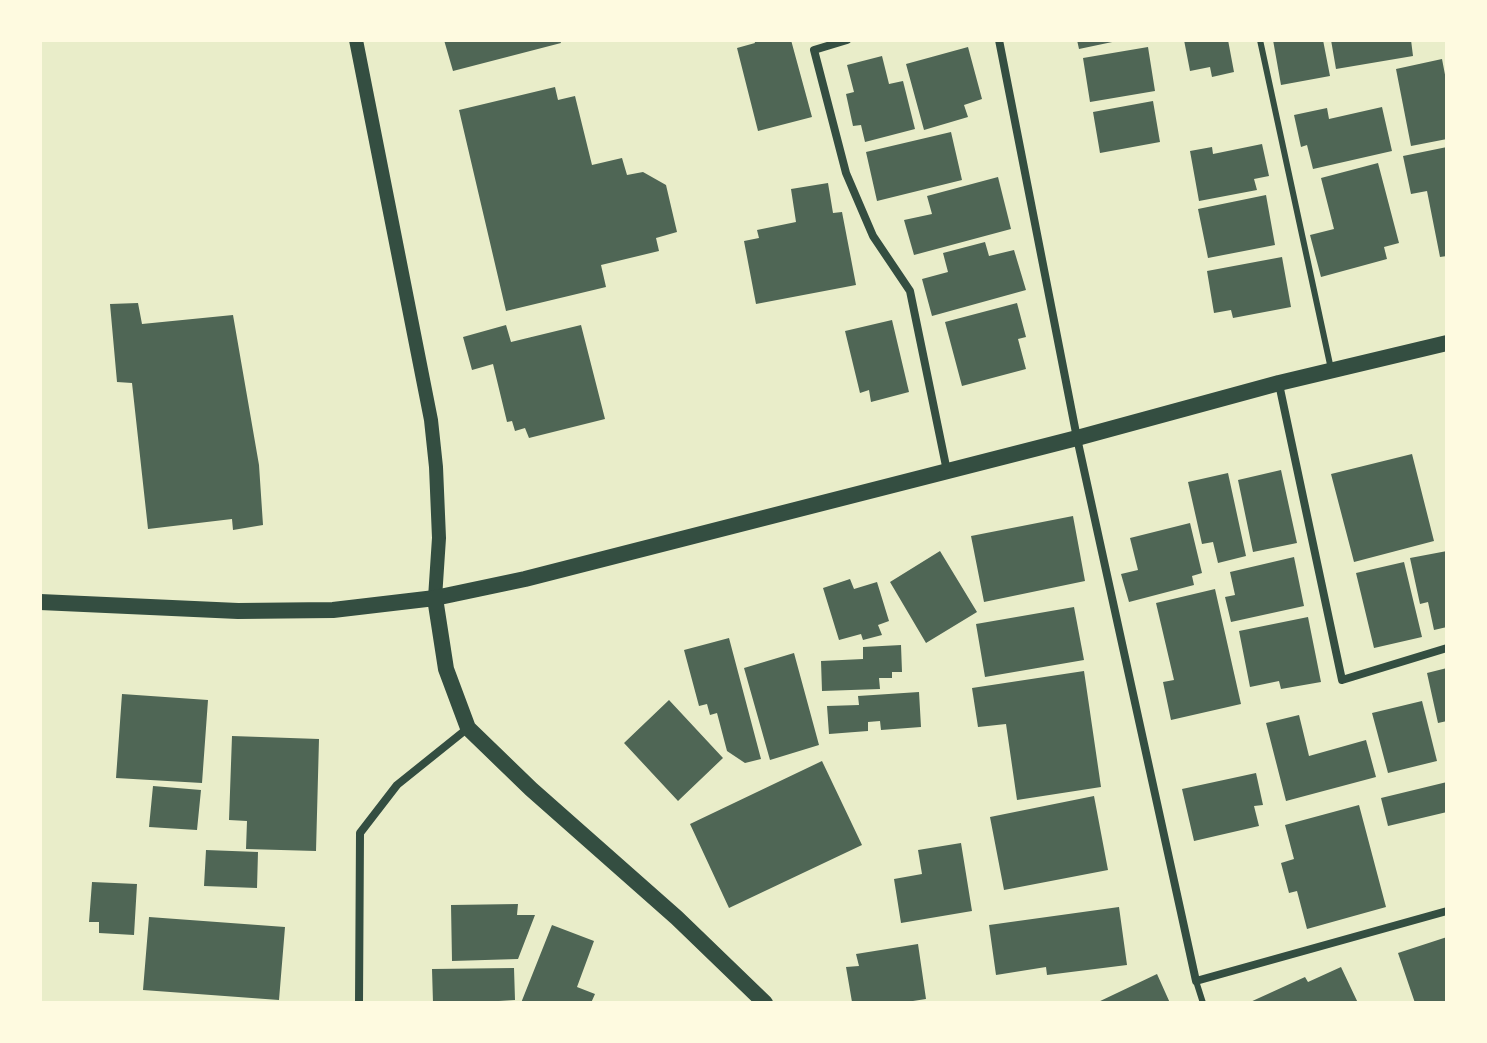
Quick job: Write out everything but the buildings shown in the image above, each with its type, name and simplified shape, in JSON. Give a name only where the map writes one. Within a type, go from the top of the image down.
[{"type":"main road","points":[[40,602],[238,611],[333,610],[435,598],[525,579],[1077,438],[1279,383],[1447,343]]},
{"type":"main road","points":[[435,598],[446,669],[468,728],[531,789],[677,918],[765,1003]]},
{"type":"street","points":[[356,40],[431,420],[439,538],[435,598]]},
{"type":"street","points":[[847,40],[814,50],[846,173],[873,236],[910,291],[947,471]]},
{"type":"street","points":[[999,40],[1077,438],[1196,981],[1447,911]]},
{"type":"street","points":[[1279,383],[1342,680],[1447,648]]},
{"type":"street","points":[[359,1003],[360,833],[397,785],[468,728]]},
{"type":"lane","points":[[1260,40],[1332,371]]},
{"type":"lane","points":[[1196,981],[1203,1003]]}]
